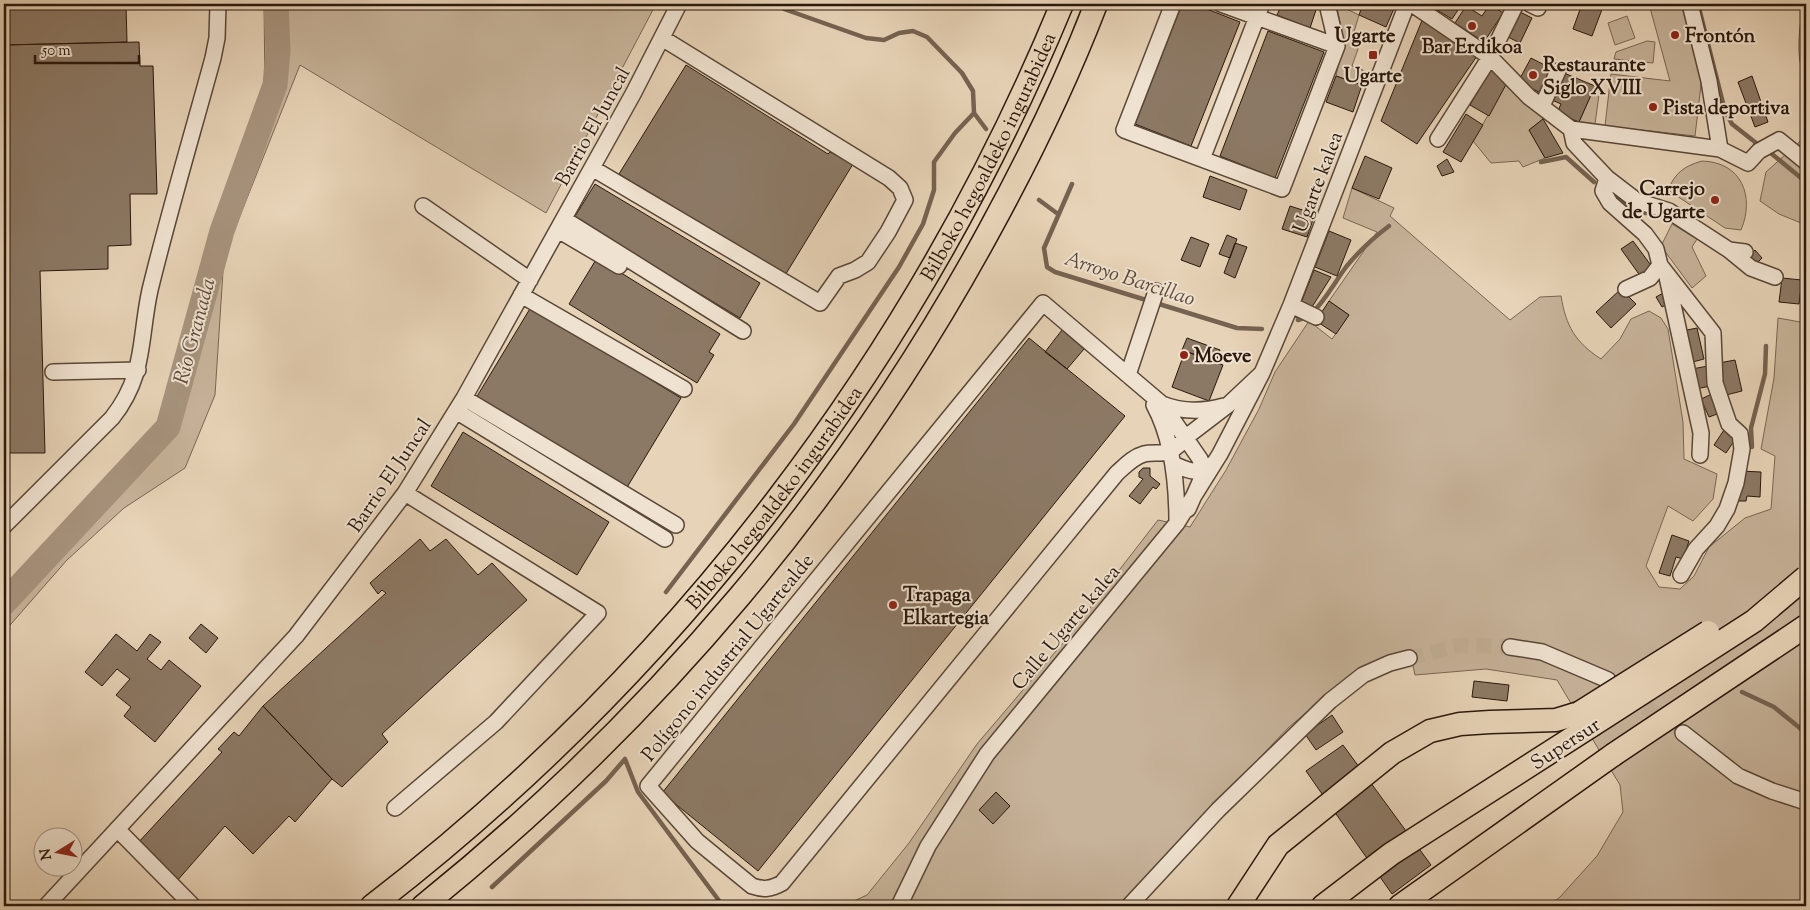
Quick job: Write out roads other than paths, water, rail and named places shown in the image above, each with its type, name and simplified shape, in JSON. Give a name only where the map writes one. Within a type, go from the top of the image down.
[{"type":"highway","name":"Bilboko hegoaldeko ingurabidea","points":[[372,906],[477,821],[589,717],[700,597],[777,501],[874,364],[939,257],[1010,122],[1062,4]]},
{"type":"highway","name":"Bilboko hegoaldeko ingurabidea","points":[[423,906],[497,845],[611,739],[723,618],[822,493],[900,381],[975,256],[1038,136],[1096,4]]},
{"type":"highway","name":"Supersur","points":[[1323,906],[1391,854],[1749,607],[1800,582]]},
{"type":"highway","name":"Supersur","points":[[1400,906],[1613,755],[1806,626]]},
{"type":"highway","points":[[1238,906],[1278,845],[1392,753],[1430,731],[1460,724],[1585,719]]},
{"type":"street","points":[[4,526],[112,418],[131,390],[138,370],[150,291],[213,58],[217,38],[218,4]]},
{"type":"street","name":"Barrio El Juncal","points":[[46,906],[296,636],[405,492],[464,398],[592,168],[680,4]]},
{"type":"street","points":[[1173,4],[1124,130],[1282,189],[1337,46],[1327,4]]},
{"type":"street","points":[[1221,4],[1260,10],[1337,46]]},
{"type":"street","name":"Ugarte kalea","points":[[1262,373],[1291,305],[1407,4]]},
{"type":"street","points":[[1412,4],[1490,57],[1529,97],[1571,129],[1720,150],[1748,163],[1764,148],[1779,140],[1806,162]]},
{"type":"street","points":[[1438,139],[1490,57],[1516,4]]},
{"type":"street","points":[[1690,4],[1709,81],[1720,150]]},
{"type":"street","points":[[1202,158],[1260,10]]},
{"type":"street","points":[[592,168],[820,303],[839,276],[856,270],[868,262],[888,232],[905,200],[900,188],[889,178],[662,38]]},
{"type":"street","points":[[1542,106],[1558,71]]},
{"type":"street","points":[[1571,129],[1574,143],[1607,178],[1638,201],[1669,211],[1730,250],[1751,268],[1774,277]]},
{"type":"street","points":[[1607,178],[1603,191],[1610,203],[1645,234],[1656,249],[1663,269],[1701,433],[1700,455]]},
{"type":"street","points":[[423,206],[530,280]]},
{"type":"street","points":[[561,224],[713,321]]},
{"type":"street","points":[[561,224],[743,330]]},
{"type":"street","points":[[1730,250],[1745,252]]},
{"type":"street","points":[[1626,289],[1650,278],[1663,269]]},
{"type":"street","points":[[1663,269],[1704,318],[1713,333],[1715,383],[1729,424],[1740,434],[1742,449],[1736,483],[1727,509],[1717,526],[1696,549],[1681,575]]},
{"type":"street","points":[[1128,375],[1156,291]]},
{"type":"street","points":[[521,296],[684,389]]},
{"type":"street","name":"Polígono industrial Ugartealde","points":[[1043,303],[1128,375],[1162,404],[1200,459],[1204,470],[1195,472],[1171,458],[1144,454],[1135,458],[1117,473],[782,883],[772,888],[762,889],[752,886],[697,841],[648,786],[1043,303]]},
{"type":"street","points":[[1291,305],[1311,314]]},
{"type":"street","points":[[53,372],[138,370]]},
{"type":"street","points":[[1171,458],[1185,438],[1228,406],[1262,373]]},
{"type":"street","name":"Calle Ugarte kalea","points":[[900,906],[928,846],[986,754],[1188,509],[1232,432],[1262,373]]},
{"type":"street","name":"Polígono industrial Ugartealde","points":[[1144,388],[1160,416],[1171,458],[1176,482],[1177,524]]},
{"type":"street","points":[[464,398],[676,525]]},
{"type":"street","name":"Polígono industrial Ugartealde","points":[[1162,404],[1173,409],[1191,411],[1228,406]]},
{"type":"street","points":[[456,411],[665,539]]},
{"type":"street","points":[[1188,509],[1204,470],[1212,463],[1224,441],[1232,432]]},
{"type":"street","points":[[395,808],[496,722],[598,613],[405,492]]},
{"type":"street","points":[[1510,646],[1542,652],[1608,680]]},
{"type":"street","points":[[1133,902],[1218,810],[1330,701],[1363,675],[1409,658]]},
{"type":"street","points":[[1683,733],[1738,776],[1772,791],[1806,802]]},
{"type":"street","points":[[117,829],[193,906]]},
{"type":"waterway","name":"Río Granada","points":[[4,603],[168,427],[222,231],[275,85],[278,51],[276,4]]},
{"type":"waterway","points":[[779,4],[784,9],[866,38],[884,40],[899,33],[913,31],[927,37],[962,73],[973,91],[974,113],[986,129]]},
{"type":"waterway","points":[[1698,4],[1725,111],[1732,124],[1760,146]]},
{"type":"waterway","points":[[666,592],[794,424],[899,267],[923,224],[934,190],[934,162],[955,133],[974,113]]},
{"type":"waterway","points":[[1767,150],[1806,182]]},
{"type":"waterway","name":"Arroyo Barcillao","points":[[1541,162],[1566,157],[1594,182]]},
{"type":"waterway","name":"Arroyo Barcillao","points":[[1072,184],[1044,248],[1047,267],[1055,272],[1237,328],[1262,329]]},
{"type":"waterway","name":"Arroyo Barcillao","points":[[1613,196],[1640,213],[1655,213]]},
{"type":"waterway","points":[[1039,200],[1058,214]]},
{"type":"waterway","name":"Arroyo Barcillao","points":[[1313,312],[1351,261],[1366,245],[1389,226]]},
{"type":"waterway","name":"Arroyo Barcillao","points":[[1298,320],[1307,317]]},
{"type":"waterway","name":"Arroyo Barcillao","points":[[1752,447],[1751,428],[1765,374],[1766,346]]},
{"type":"waterway","name":"Arroyo Barcillao","points":[[1742,692],[1774,707],[1806,733]]},
{"type":"waterway","points":[[492,887],[606,781],[625,759],[638,792],[723,906]]},
{"type":"tunnel","points":[[1409,658],[1462,645],[1510,647]]},
{"type":"tunnel","points":[[1626,694],[1683,733]]},
{"type":"place","name":"Bar Erdikoa","points":[[1472,26]]},
{"type":"place","name":"Frontón","points":[[1675,35]]},
{"type":"place","name":"Ugarte","points":[[1373,55]]},
{"type":"place","name":"Restaurante Siglo XVIII","points":[[1533,75]]},
{"type":"place","name":"Pista deportiva","points":[[1653,107]]},
{"type":"place","name":"Carrejo de Ugarte","points":[[1715,200]]},
{"type":"place","name":"Moeve","points":[[1184,355]]},
{"type":"place","name":"Trapaga Elkartegia","points":[[893,605]]},
{"type":"district","name":"Ugarte","points":[[1365,35]]}]
